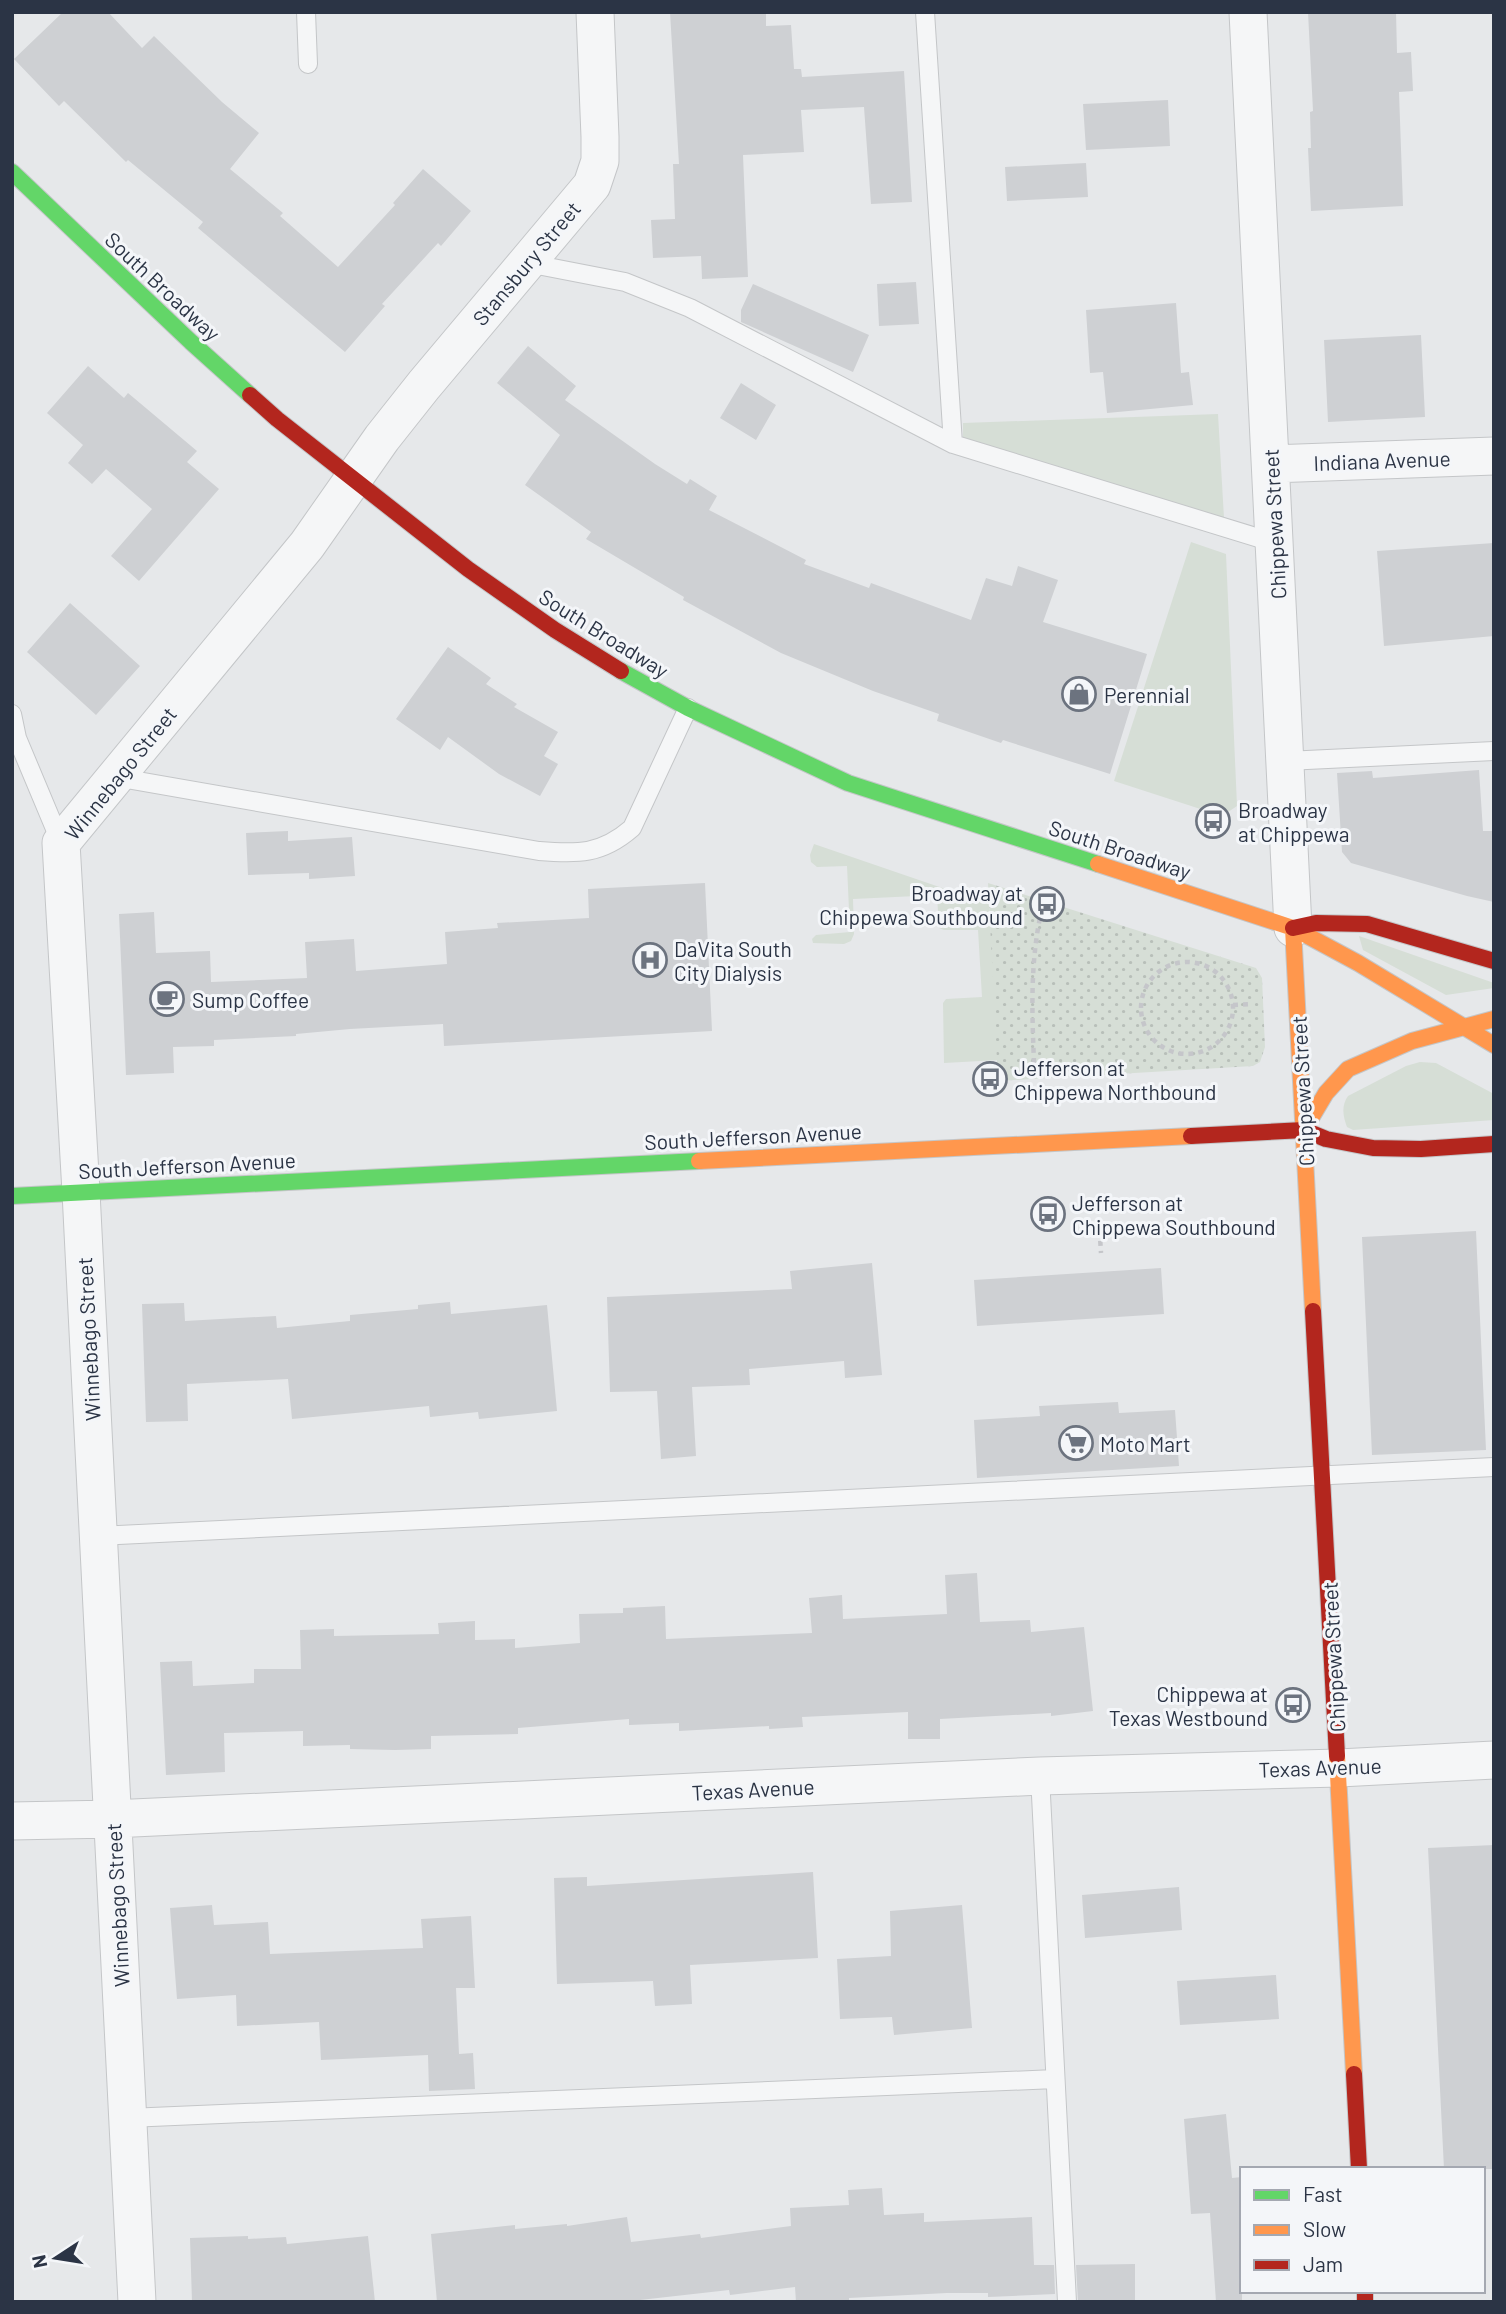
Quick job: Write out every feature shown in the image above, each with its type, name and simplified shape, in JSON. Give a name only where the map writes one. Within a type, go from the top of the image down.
[{"type":"main road","name":"South Broadway","points":[[12,172],[191,342],[277,419],[468,569],[555,630],[688,708],[848,783],[1293,928],[1358,963],[1494,1045]]},
{"type":"main road","name":"South Broadway","points":[[1293,928],[1317,923],[1367,924],[1494,961]]},
{"type":"main road","name":"Chippewa Street","points":[[1293,928],[1359,2167]]},
{"type":"main road","points":[[1304,1130],[1320,1098],[1345,1072],[1379,1054],[1460,1026],[1494,1019]]},
{"type":"main road","name":"South Jefferson Avenue","points":[[12,1196],[1304,1130],[1325,1141],[1353,1148],[1494,1144]]},
{"type":"street","name":"Stansbury Street","points":[[353,478],[424,384],[592,185],[600,161],[595,12]]},
{"type":"street","name":"Chippewa Street","points":[[1248,12],[1293,928]]},
{"type":"street","name":"Indiana Avenue","points":[[1271,464],[1494,456]]},
{"type":"street","name":"Winnebago Street","points":[[137,2302],[61,843],[307,545],[353,478]]},
{"type":"street","name":"Texas Avenue","points":[[12,1821],[112,1819],[1040,1776],[1339,1768],[1494,1760]]},
{"type":"lane","points":[[306,12],[308,64]]},
{"type":"lane","points":[[925,12],[953,444]]},
{"type":"lane","points":[[527,263],[625,282],[690,308],[953,444],[1275,543]]},
{"type":"lane","points":[[115,778],[539,850],[568,853],[597,850],[616,842],[632,828],[688,708]]},
{"type":"lane","points":[[12,714],[18,738],[61,843]]},
{"type":"lane","points":[[1286,761],[1494,751]]},
{"type":"lane","points":[[98,1536],[1494,1467]]},
{"type":"lane","points":[[1040,1776],[1067,2302]]},
{"type":"lane","points":[[128,2118],[1055,2078]]},
{"type":"path","points":[[1034,1063],[1033,956],[1041,913]]},
{"type":"path","points":[[1185,961],[1201,964],[1224,980],[1233,1005],[1231,1022],[1225,1035],[1202,1052],[1188,1054],[1172,1052],[1158,1044],[1147,1032],[1141,1017],[1141,1001],[1151,979],[1170,965],[1185,961]]},
{"type":"path","points":[[1233,1005],[1252,1004]]},
{"type":"path","points":[[1099,1221],[1101,1253]]},
{"type":"shaded area","points":[[1218,414],[1224,518],[1028,460],[963,437],[963,423]]},
{"type":"shaded area","points":[[1191,542],[1226,554],[1237,806],[1222,816],[1114,781]]},
{"type":"shaded area","points":[[814,844],[989,904],[999,1060],[944,1063],[943,1003],[946,999],[982,997],[978,930],[939,928],[937,895],[853,899],[854,934],[851,941],[844,944],[813,943],[812,939],[816,935],[850,932],[847,866],[817,867],[811,862],[810,855]]},
{"type":"shaded area","points":[[988,883],[1256,968],[1262,978],[1265,1047],[1260,1062],[1253,1066],[998,1081]]},
{"type":"shaded area","points":[[1359,936],[1494,983],[1494,988],[1446,995],[1363,950]]},
{"type":"shaded area","points":[[1420,1062],[1436,1063],[1494,1094],[1494,1120],[1353,1130],[1347,1127],[1343,1111],[1348,1096],[1406,1066]]},
{"type":"building","points":[[63,12],[108,12],[142,48],[154,36],[222,102],[259,133],[230,169],[283,213],[280,216],[338,267],[395,205],[393,203],[423,169],[471,211],[441,246],[438,243],[382,304],[385,306],[345,352],[198,228],[203,222],[128,160],[126,162],[64,101],[59,106],[14,59]]},
{"type":"building","points":[[670,12],[766,12],[766,26],[791,25],[794,69],[801,69],[802,77],[904,71],[912,202],[871,204],[864,107],[801,110],[804,152],[743,155],[748,277],[702,279],[701,256],[653,258],[651,220],[675,219],[673,164],[679,164]]},
{"type":"building","points":[[1308,12],[1396,12],[1397,53],[1411,52],[1413,91],[1399,92],[1403,206],[1311,211],[1308,148],[1311,148],[1310,112],[1313,111]]},
{"type":"building","points":[[1168,100],[1170,146],[1086,150],[1083,104]]},
{"type":"building","points":[[1086,163],[1088,197],[1007,201],[1005,167]]},
{"type":"building","points":[[916,282],[919,324],[879,326],[877,284]]},
{"type":"building","points":[[753,284],[869,335],[853,372],[741,322],[741,310]]},
{"type":"building","points":[[1176,303],[1181,373],[1189,372],[1193,405],[1107,413],[1103,372],[1090,373],[1086,310]]},
{"type":"building","points":[[1421,335],[1425,417],[1328,422],[1324,340]]},
{"type":"building","points":[[528,346],[576,386],[565,400],[655,464],[687,484],[690,479],[717,496],[709,510],[806,560],[804,564],[869,588],[871,583],[971,620],[986,578],[1012,586],[1018,566],[1058,580],[1043,622],[1147,654],[1110,774],[1003,740],[1001,743],[937,721],[939,714],[873,691],[781,653],[683,600],[684,597],[586,539],[591,532],[525,485],[560,435],[497,383]]},
{"type":"building","points":[[88,366],[124,398],[128,393],[197,451],[187,462],[219,489],[139,581],[111,556],[152,509],[106,469],[92,484],[68,463],[83,445],[47,413]]},
{"type":"building","points":[[741,383],[776,405],[756,440],[720,418]]},
{"type":"building","points":[[1494,543],[1494,636],[1384,646],[1377,551]]},
{"type":"building","points":[[70,603],[140,666],[96,715],[27,652]]},
{"type":"building","points":[[448,647],[491,678],[486,684],[517,704],[514,707],[558,732],[544,756],[558,764],[540,796],[499,774],[448,737],[440,750],[396,719]]},
{"type":"building","points":[[1479,770],[1483,831],[1494,831],[1494,902],[1351,863],[1342,852],[1337,773],[1372,771],[1373,778]]},
{"type":"building","points":[[288,831],[288,841],[352,837],[355,876],[309,879],[309,873],[248,875],[246,833]]},
{"type":"building","points":[[705,883],[712,1031],[444,1046],[443,1024],[350,1029],[296,1036],[214,1040],[214,1046],[173,1047],[174,1073],[126,1075],[119,914],[154,912],[156,953],[210,951],[211,982],[307,978],[305,942],[354,939],[356,971],[447,964],[445,932],[498,928],[497,923],[589,918],[588,889]]},
{"type":"building","points":[[1476,1231],[1486,1450],[1372,1455],[1362,1237]]},
{"type":"building","points":[[872,1263],[882,1375],[845,1378],[844,1361],[749,1369],[750,1385],[692,1387],[696,1456],[661,1459],[657,1391],[610,1392],[607,1297],[792,1289],[790,1271]]},
{"type":"building","points":[[1161,1268],[1164,1314],[977,1326],[974,1280]]},
{"type":"building","points":[[450,1302],[451,1314],[547,1305],[557,1411],[479,1419],[478,1412],[430,1417],[429,1406],[292,1419],[288,1379],[187,1384],[188,1421],[146,1422],[142,1304],[184,1303],[185,1321],[276,1316],[277,1328],[350,1321],[350,1315],[418,1309],[418,1305]]},
{"type":"building","name":"Moto Mart","points":[[1118,1402],[1119,1413],[1175,1410],[1179,1466],[977,1478],[974,1420],[1040,1416],[1039,1406]]},
{"type":"building","points":[[977,1573],[980,1622],[1030,1620],[1031,1632],[1084,1627],[1093,1711],[1051,1716],[1051,1713],[940,1719],[940,1739],[908,1739],[908,1712],[802,1717],[803,1727],[769,1729],[769,1726],[679,1731],[679,1723],[629,1725],[629,1719],[518,1728],[518,1734],[431,1736],[431,1749],[350,1749],[350,1745],[303,1746],[303,1731],[224,1733],[225,1772],[166,1775],[160,1662],[192,1661],[193,1686],[254,1683],[254,1669],[301,1669],[300,1630],[334,1629],[334,1636],[439,1634],[438,1623],[475,1621],[475,1640],[515,1639],[515,1648],[580,1643],[579,1614],[623,1613],[623,1608],[665,1606],[666,1639],[812,1633],[809,1598],[842,1595],[843,1619],[947,1614],[945,1575]]},
{"type":"building","points":[[1494,1845],[1494,2169],[1444,2167],[1428,1848]]},
{"type":"building","points":[[813,1872],[818,1958],[690,1965],[692,2004],[655,2006],[653,1981],[557,1984],[554,1878],[587,1877],[587,1886]]},
{"type":"building","points":[[1179,1887],[1182,1930],[1085,1938],[1082,1895]]},
{"type":"building","points":[[212,1905],[214,1925],[268,1922],[270,1954],[423,1948],[421,1919],[471,1916],[475,1988],[456,1988],[459,2054],[473,2053],[475,2089],[429,2091],[428,2055],[321,2060],[319,2022],[237,2026],[236,1995],[177,1999],[170,1908]]},
{"type":"building","points":[[962,1905],[972,2028],[894,2035],[892,2017],[840,2019],[837,1959],[891,1956],[890,1911]]},
{"type":"building","points":[[1276,1975],[1279,2019],[1180,2025],[1177,1981]]},
{"type":"building","points":[[1226,2114],[1232,2178],[1240,2177],[1242,2302],[1216,2302],[1210,2213],[1191,2214],[1184,2119]]},
{"type":"building","points":[[882,2188],[884,2215],[924,2213],[924,2222],[1032,2217],[1034,2265],[1054,2265],[1055,2294],[988,2297],[988,2293],[947,2293],[849,2298],[849,2302],[796,2302],[795,2287],[730,2295],[729,2290],[640,2302],[437,2302],[431,2234],[515,2225],[515,2229],[567,2226],[627,2217],[631,2242],[700,2234],[701,2238],[791,2226],[790,2208],[849,2205],[848,2190]]},
{"type":"building","points":[[248,2236],[248,2239],[286,2237],[287,2244],[368,2236],[375,2302],[192,2302],[190,2238]]},
{"type":"building","points":[[1135,2264],[1135,2302],[1078,2302],[1076,2265]]},
{"type":"traffic: fast","points":[[12,172],[250,395]]},
{"type":"traffic: fast","points":[[621,671],[688,708],[848,783],[1098,864]]},
{"type":"traffic: fast","points":[[12,1196],[699,1161]]},
{"type":"traffic: slow","points":[[1098,864],[1293,928],[1358,963],[1494,1045]]},
{"type":"traffic: slow","points":[[1293,928],[1313,1311]]},
{"type":"traffic: slow","points":[[1304,1130],[1326,1093],[1348,1069],[1412,1041],[1494,1019]]},
{"type":"traffic: slow","points":[[699,1161],[1191,1136]]},
{"type":"traffic: slow","points":[[1337,1756],[1354,2074]]},
{"type":"traffic: jam","points":[[250,395],[468,569],[555,630],[621,671]]},
{"type":"traffic: jam","points":[[1293,928],[1316,923],[1367,924],[1494,961]]},
{"type":"traffic: jam","points":[[1191,1136],[1304,1130],[1326,1139],[1373,1148],[1421,1149],[1494,1144]]},
{"type":"traffic: jam","points":[[1313,1311],[1337,1756]]},
{"type":"traffic: jam","points":[[1354,2074],[1359,2167]]},
{"type":"traffic: jam","points":[[1365,2293],[1365,2302]]},
{"type":"place","name":"Perennial","points":[[1079,694]]},
{"type":"place","name":"Broadway at Chippewa","points":[[1213,821]]},
{"type":"place","name":"Broadway at Chippewa Southbound","points":[[1047,904]]},
{"type":"place","name":"DaVita South City Dialysis","points":[[650,960]]},
{"type":"place","name":"Sump Coffee","points":[[167,999]]},
{"type":"place","name":"Jefferson at Chippewa Northbound","points":[[990,1079]]},
{"type":"place","name":"Jefferson at Chippewa Southbound","points":[[1048,1214]]},
{"type":"place","name":"Moto Mart","points":[[1076,1443]]},
{"type":"place","name":"Chippewa at Texas Westbound","points":[[1293,1705]]}]
